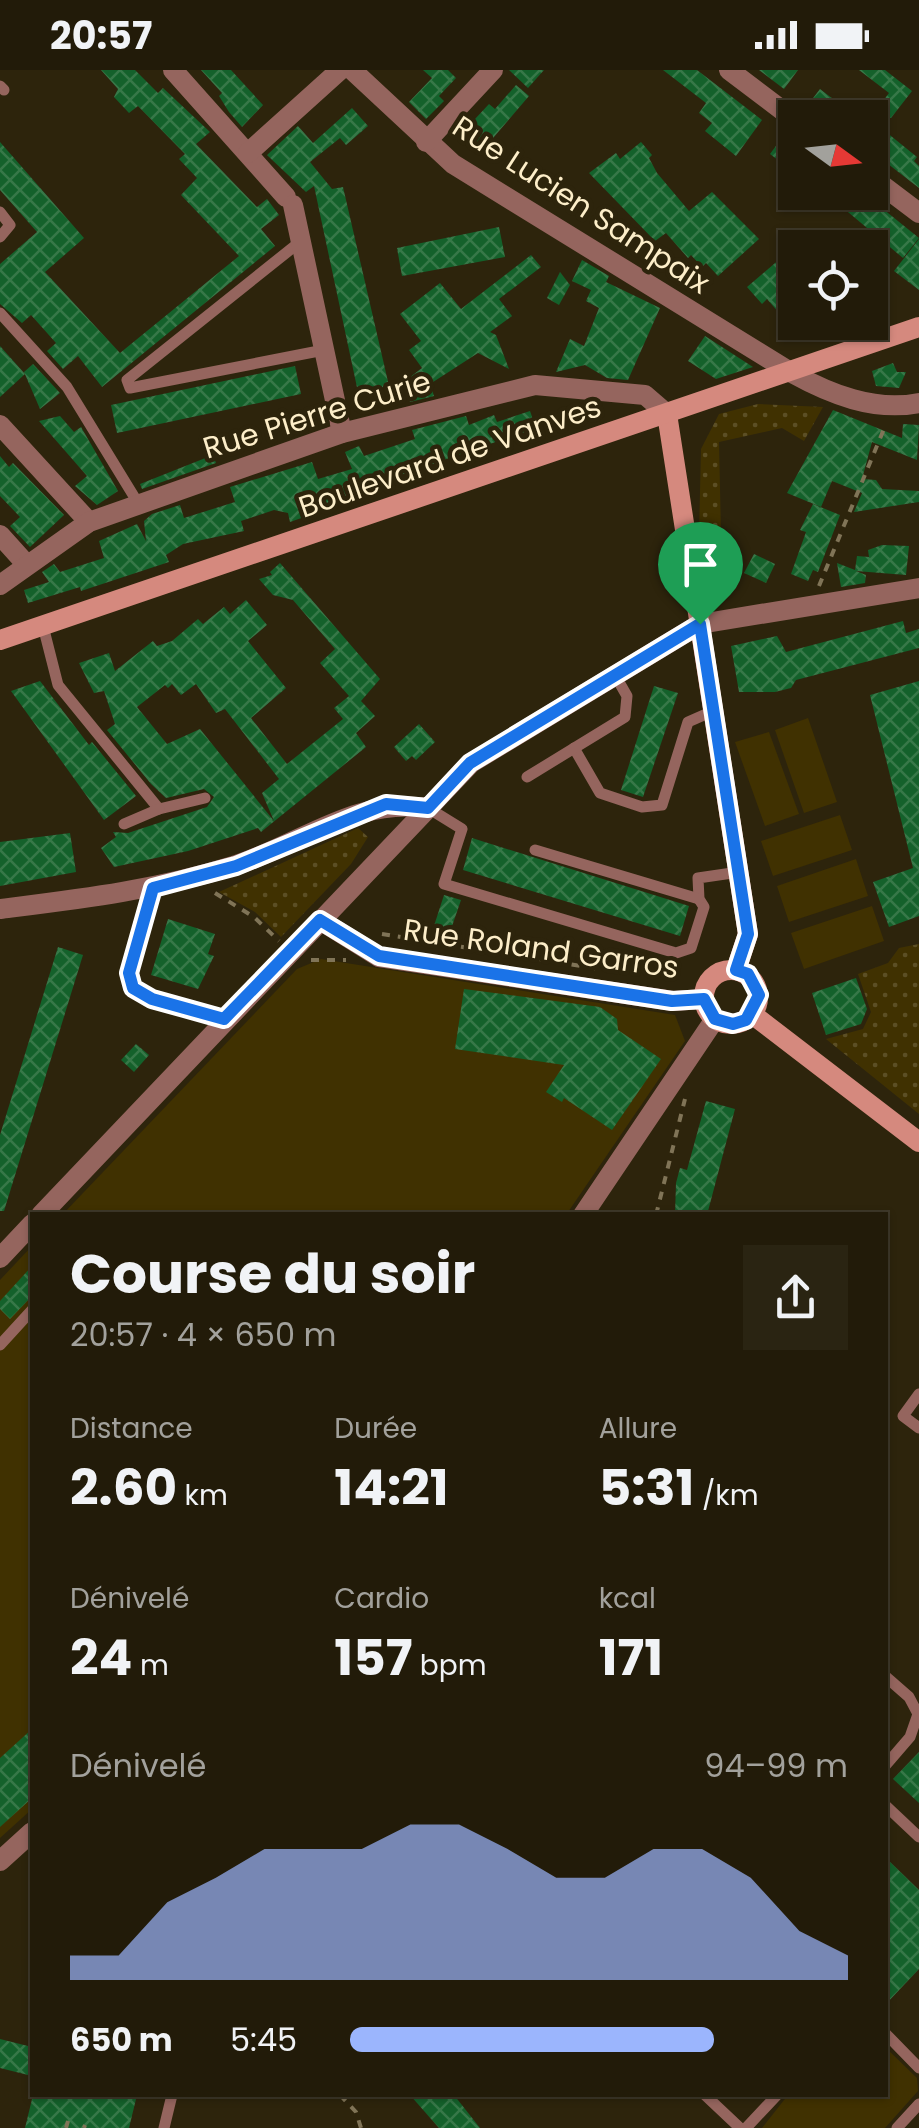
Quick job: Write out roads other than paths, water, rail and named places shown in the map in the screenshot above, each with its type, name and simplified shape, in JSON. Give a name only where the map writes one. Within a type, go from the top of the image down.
[{"type":"main road","name":"Boulevard de Vanves","points":[[0,640],[919,328]]},
{"type":"main road","points":[[667,414],[748,934],[736,970]]},
{"type":"main road","points":[[736,970],[757,986],[758,1004],[752,1014],[733,1024],[715,1019],[704,999],[712,977],[736,970]]},
{"type":"main road","points":[[752,1014],[919,1142]]},
{"type":"street","points":[[173,70],[289,201],[302,241],[342,434]]},
{"type":"street","points":[[248,153],[340,70]]},
{"type":"street","name":"Rue Lucien Sampaix","points":[[352,70],[453,164],[792,373],[833,396],[894,405],[919,403]]},
{"type":"street","points":[[426,142],[493,70]]},
{"type":"street","points":[[729,70],[778,107]]},
{"type":"street","points":[[888,190],[919,214]]},
{"type":"street","name":"Rue Pierre Curie","points":[[0,585],[89,522],[342,434],[535,385],[645,395],[667,414]]},
{"type":"street","points":[[0,424],[89,522]]},
{"type":"street","points":[[0,535],[27,565]]},
{"type":"street","points":[[44,1212],[470,763],[700,624],[919,588]]},
{"type":"street","points":[[0,909],[153,888],[236,866],[386,804],[428,808]]},
{"type":"street","name":"Rue Roland Garros","points":[[320,920],[379,956],[672,1001],[704,999]]},
{"type":"street","points":[[584,1212],[715,1019]]},
{"type":"street","points":[[0,1258],[30,1226]]},
{"type":"street","points":[[0,1861],[30,1834]]},
{"type":"lane","points":[[0,212],[10,225],[0,237]]},
{"type":"lane","points":[[302,241],[127,380],[130,388],[324,350]]},
{"type":"lane","points":[[0,313],[67,387],[138,504]]},
{"type":"lane","points":[[43,626],[58,685],[159,809]]},
{"type":"lane","points":[[527,777],[625,717],[627,696],[615,676]]},
{"type":"lane","points":[[574,748],[600,794],[642,807],[662,806],[688,722],[713,711]]},
{"type":"lane","points":[[124,824],[159,809],[205,798]]},
{"type":"lane","points":[[428,808],[462,829],[444,884],[676,953],[691,948],[704,907],[699,900],[698,878],[739,872]]},
{"type":"lane","points":[[534,850],[699,900]]},
{"type":"lane","points":[[153,888],[129,973],[133,988],[152,999],[224,1019]]},
{"type":"lane","points":[[0,1345],[30,1312]]},
{"type":"lane","points":[[919,1394],[903,1416],[919,1428]]},
{"type":"lane","points":[[888,1679],[909,1697],[918,1714],[910,1736],[888,1762]]},
{"type":"lane","points":[[888,1808],[919,1837]]},
{"type":"lane","points":[[888,2036],[919,2068]]},
{"type":"lane","points":[[164,2128],[172,2097]]},
{"type":"lane","points":[[707,2097],[743,2128],[775,2097]]},
{"type":"lane","points":[[897,2128],[919,2104]]}]
